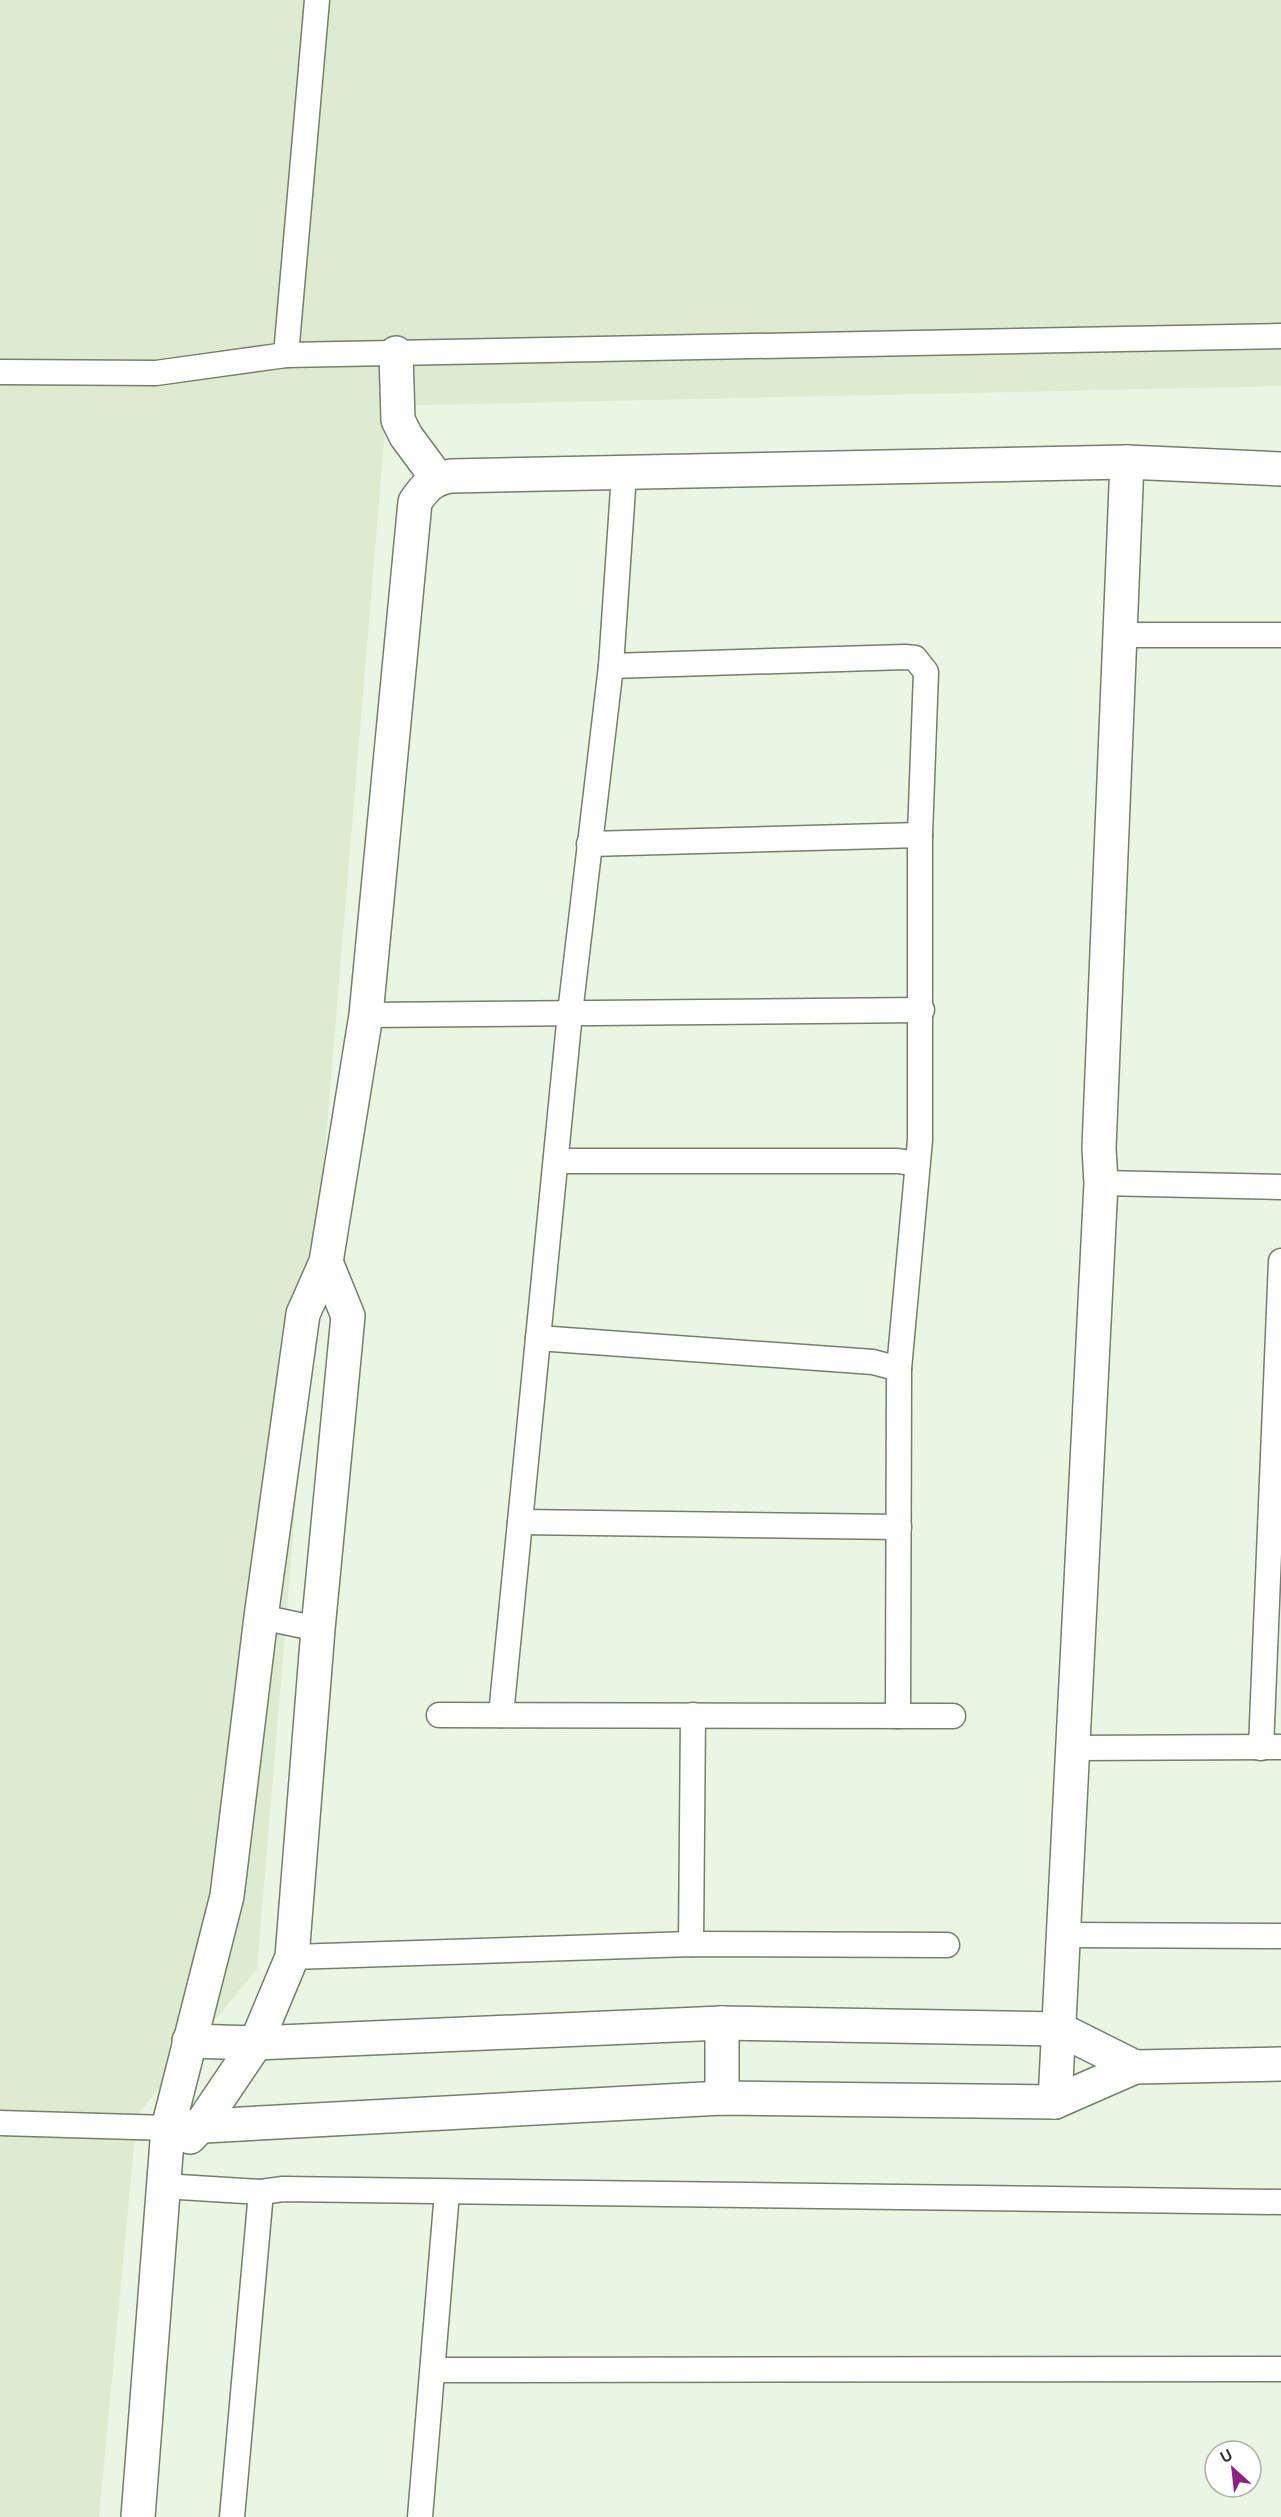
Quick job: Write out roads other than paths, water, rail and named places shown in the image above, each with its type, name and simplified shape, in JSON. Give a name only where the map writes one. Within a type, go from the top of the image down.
[{"type":"street","points":[[396,353],[398,420],[406,436],[437,478]]},
{"type":"street","points":[[1055,2102],[1101,1183],[1099,1148],[1127,462]]},
{"type":"street","points":[[138,2517],[168,2128],[227,1896],[261,1617],[303,1314],[326,1262],[366,1015],[415,502],[424,488],[437,478],[451,476],[1127,462],[1281,469]]},
{"type":"street","points":[[164,2174],[200,2126],[256,2043],[292,1957],[318,1629],[348,1316],[326,1262]]},
{"type":"street","points":[[189,2041],[256,2043],[722,2023],[1059,2029],[1136,2067]]},
{"type":"street","points":[[722,2023],[722,2098]]},
{"type":"street","points":[[168,2128],[722,2098],[1055,2102],[1136,2067],[1281,2064]]},
{"type":"lane","points":[[286,355],[317,0]]},
{"type":"lane","points":[[0,372],[156,373],[286,355],[1281,336]]},
{"type":"lane","points":[[501,1715],[570,1013],[611,666],[624,474]]},
{"type":"lane","points":[[1121,635],[1281,635]]},
{"type":"lane","points":[[611,666],[915,658],[926,672],[920,835],[922,1010],[917,1164],[898,1369],[898,1716]]},
{"type":"lane","points":[[589,844],[920,835]]},
{"type":"lane","points":[[366,1015],[922,1010]]},
{"type":"lane","points":[[555,1161],[898,1161],[917,1164]]},
{"type":"lane","points":[[1101,1183],[1281,1187]]},
{"type":"lane","points":[[1073,1748],[1271,1748],[1281,1261]]},
{"type":"lane","points":[[538,1338],[873,1362],[898,1369]]},
{"type":"lane","points":[[520,1522],[899,1527]]},
{"type":"lane","points":[[261,1617],[318,1629]]},
{"type":"lane","points":[[439,1715],[953,1716]]},
{"type":"lane","points":[[691,1944],[693,1715]]},
{"type":"lane","points":[[1064,1935],[1281,1936]]},
{"type":"lane","points":[[292,1957],[691,1944],[947,1945]]},
{"type":"lane","points":[[0,2123],[168,2128]]},
{"type":"lane","points":[[164,2174],[261,2192],[283,2189],[1281,2202]]},
{"type":"lane","points":[[232,2517],[261,2192]]},
{"type":"lane","points":[[420,2517],[447,2192]]},
{"type":"lane","points":[[433,2370],[1281,2369]]}]
